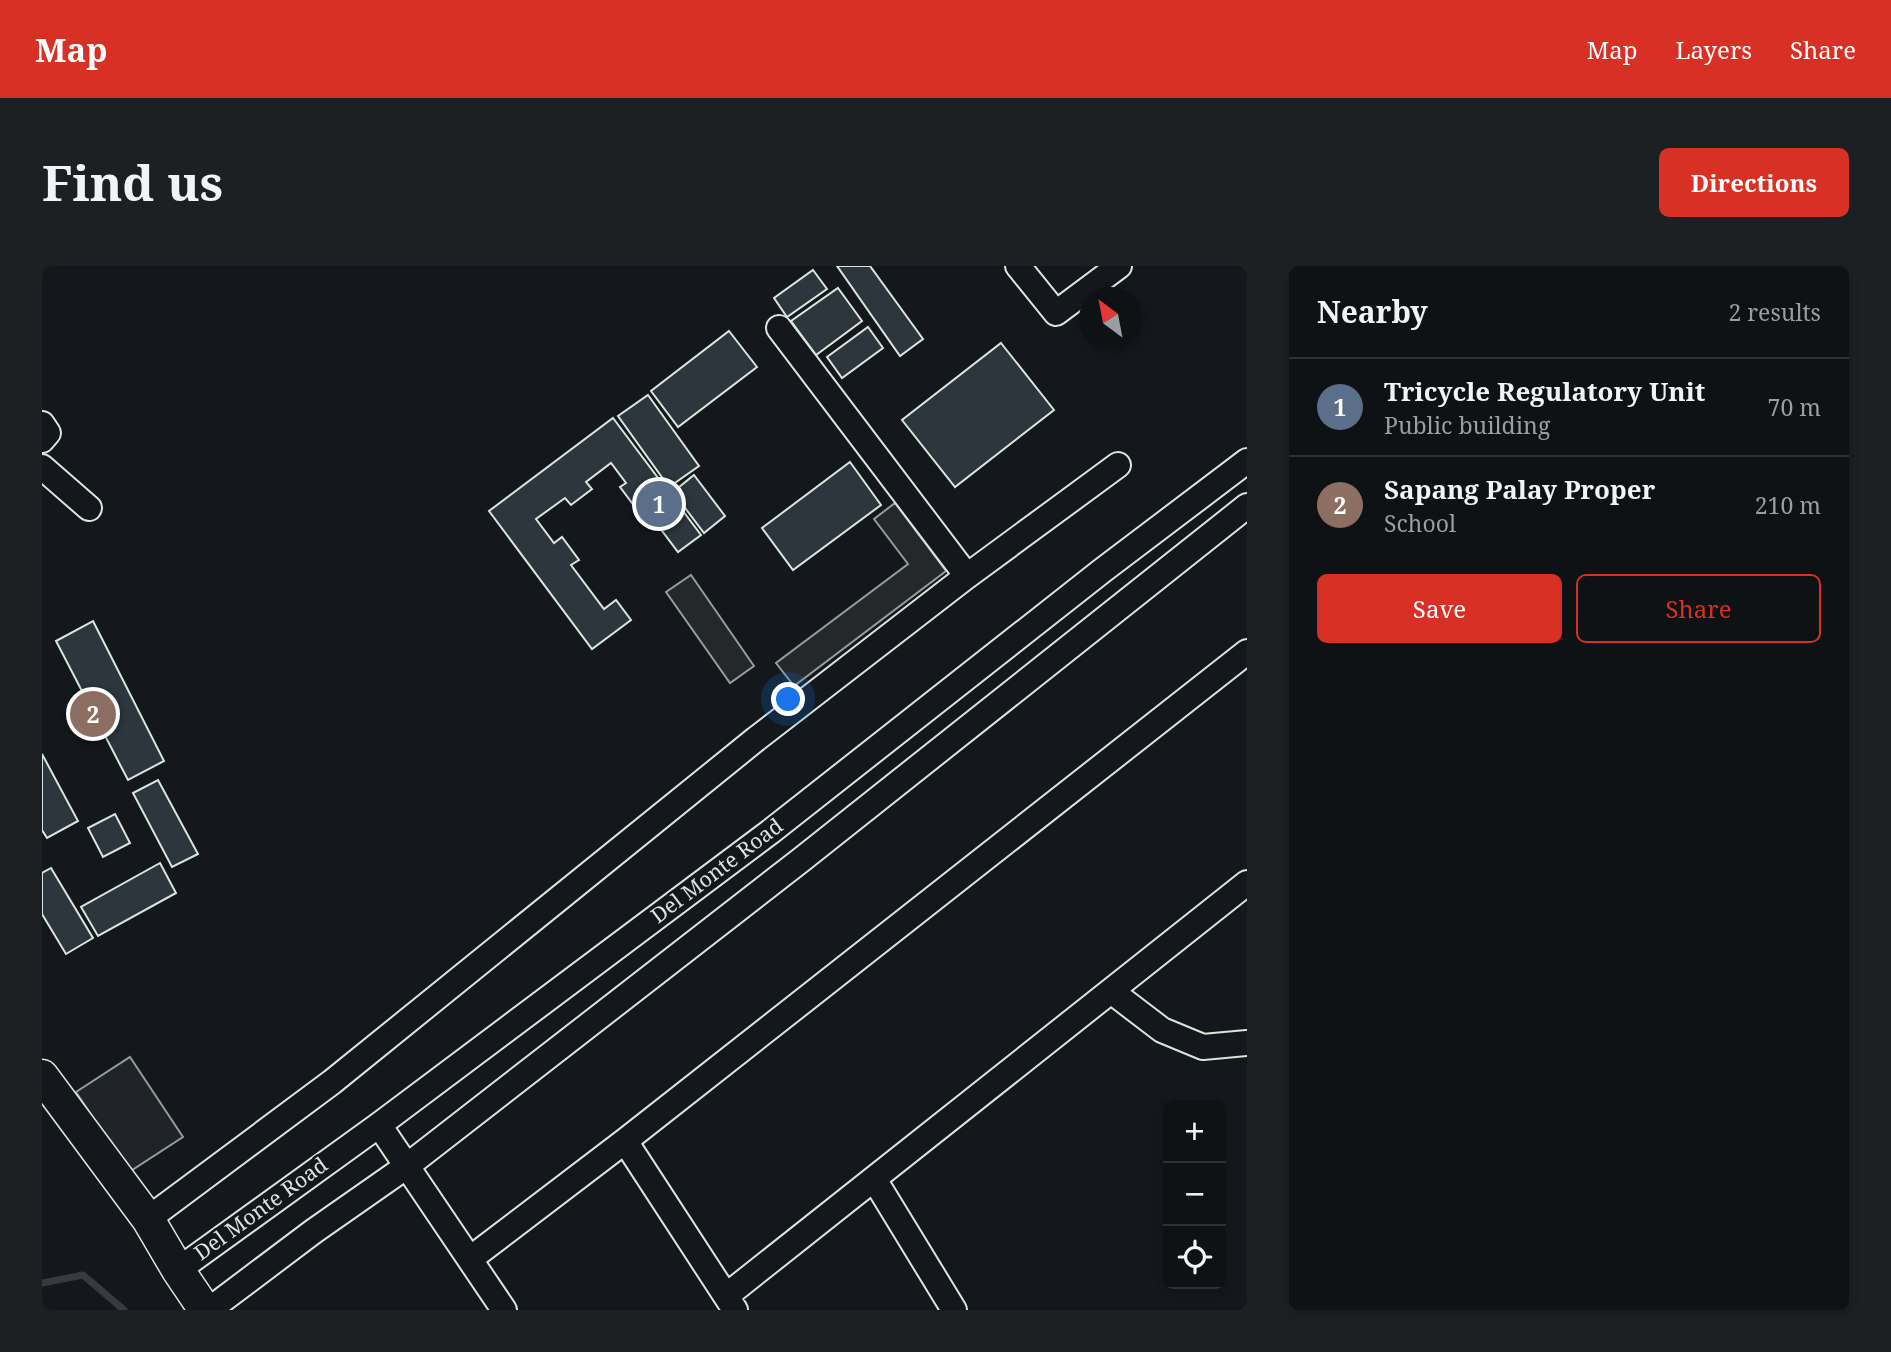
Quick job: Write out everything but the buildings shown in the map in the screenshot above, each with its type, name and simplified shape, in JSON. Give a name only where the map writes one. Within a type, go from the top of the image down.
[{"type":"main road","points":[[42,1076],[148,1219],[178,1270],[207,1310]]},
{"type":"street","points":[[1018,266],[1056,313],[1119,266]]},
{"type":"street","points":[[779,328],[967,576]]},
{"type":"street","points":[[42,424],[48,433],[42,440]]},
{"type":"street","name":"Del Monte Road","points":[[178,1270],[379,1125],[770,832],[1103,570],[1247,461]]},
{"type":"street","points":[[148,1219],[332,1082],[756,739],[967,576],[1118,465]]},
{"type":"street","points":[[42,467],[89,508]]},
{"type":"street","name":"Del Monte Road","points":[[207,1310],[407,1166],[790,869],[1247,506]]},
{"type":"street","points":[[470,1259],[1247,652]]},
{"type":"street","points":[[625,1140],[730,1303],[874,1179],[1247,883]]},
{"type":"street","points":[[1111,991],[1162,1030],[1203,1047],[1247,1043]]},
{"type":"street","points":[[379,1125],[503,1310]]},
{"type":"street","points":[[874,1179],[954,1310]]},
{"type":"shaded area","points":[[895,503],[946,571],[794,686],[776,663],[908,564],[874,519]]},
{"type":"shaded area","points":[[691,575],[754,666],[730,683],[666,592]]},
{"type":"shaded area","points":[[130,1057],[183,1137],[129,1172],[76,1092]]},
{"type":"waterway","points":[[42,1283],[83,1275],[124,1310]]},
{"type":"place","name":"Tricycle Regulatory Unit","points":[[659,504]]},
{"type":"place","name":"Sapang Palay Proper","points":[[93,714]]}]
